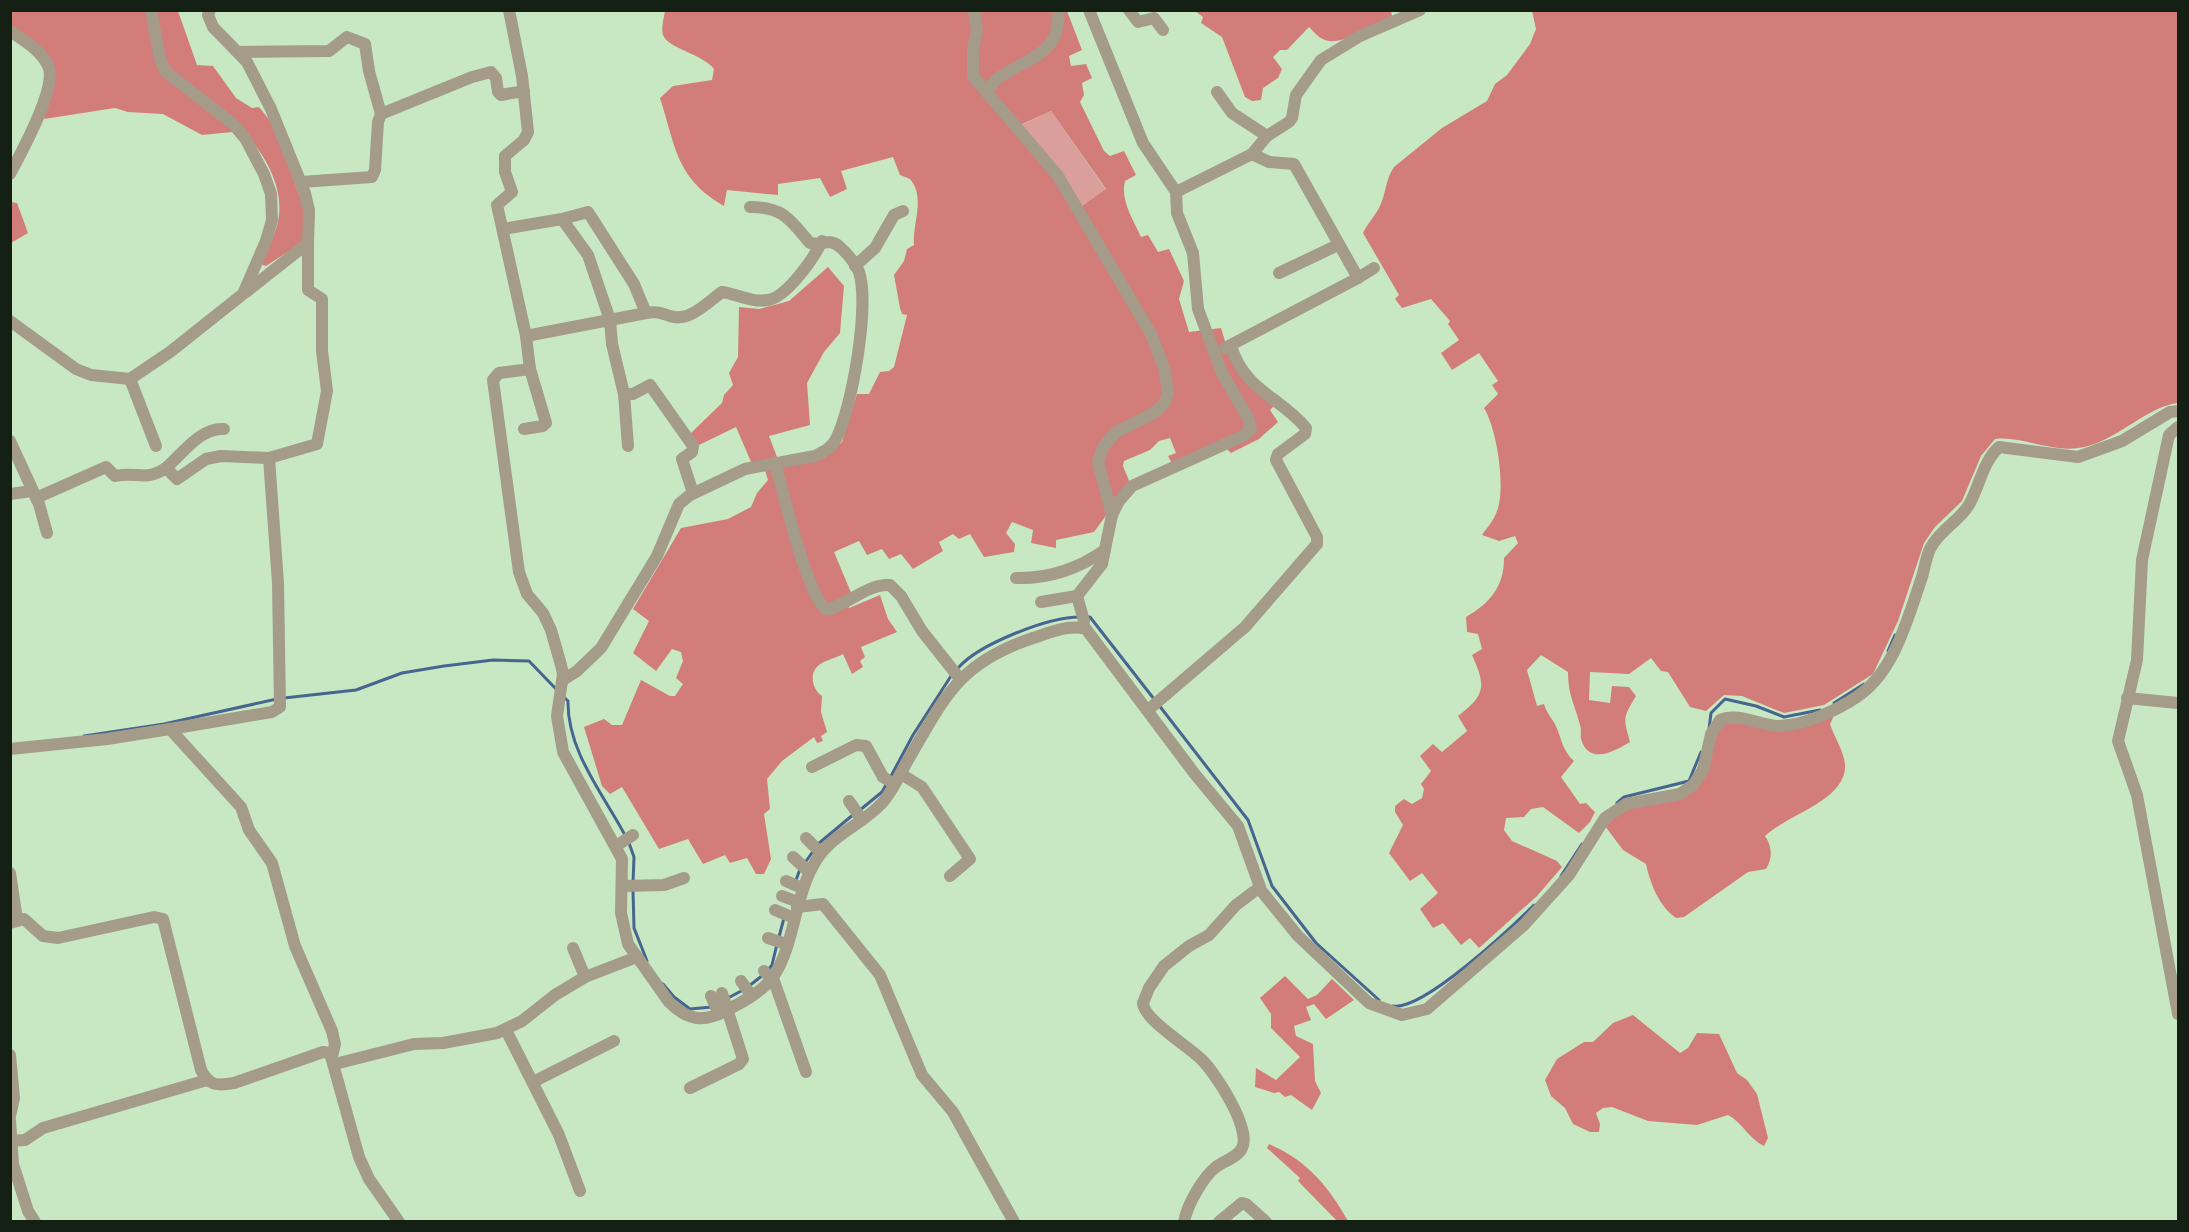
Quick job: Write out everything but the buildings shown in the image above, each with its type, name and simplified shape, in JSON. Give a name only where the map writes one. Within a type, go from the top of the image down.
[{"type":"street","points":[[151,10],[160,59],[165,71],[233,124],[245,138],[264,174],[271,194],[272,220],[266,242],[243,294]]},
{"type":"street","points":[[166,468],[177,479],[206,459],[221,456],[269,458],[317,444],[327,391],[322,351],[322,299],[308,290],[309,210],[301,182],[272,109],[239,52],[213,27],[208,19],[210,10]]},
{"type":"street","points":[[509,10],[524,91],[528,132],[524,140],[505,156],[506,172],[512,192],[496,205],[526,336],[530,369],[546,423],[543,426],[524,429]]},
{"type":"street","points":[[974,10],[977,31],[973,49],[974,76],[1058,176],[1151,334],[1164,368],[1168,392],[1164,404],[1154,413],[1116,432],[1103,447],[1098,462],[1112,516]]},
{"type":"street","points":[[987,93],[990,85],[1047,48],[1055,36],[1059,10]]},
{"type":"street","points":[[1041,602],[1077,596],[1102,564],[1112,516],[1119,501],[1132,486],[1249,432],[1251,429],[1248,418],[1222,373],[1198,309],[1192,253],[1178,213],[1176,192],[1157,166],[1139,134],[1089,10]]},
{"type":"street","points":[[1129,10],[1138,22],[1154,18],[1163,30]]},
{"type":"street","points":[[1176,192],[1252,154],[1267,136],[1292,118],[1296,95],[1322,60],[1360,36],[1420,10]]},
{"type":"street","points":[[10,31],[37,51],[50,68],[49,87],[10,174]]},
{"type":"street","points":[[239,52],[329,51],[347,37],[365,44],[369,71],[381,114],[378,122],[375,170],[372,177],[301,182]]},
{"type":"street","points":[[381,114],[488,72],[494,74],[498,92],[501,95],[524,91]]},
{"type":"street","points":[[1217,92],[1232,113],[1267,136]]},
{"type":"street","points":[[1252,154],[1269,162],[1294,164],[1358,278]]},
{"type":"street","points":[[561,683],[601,648],[657,556],[679,504],[693,493],[745,469],[815,456],[836,441],[849,401],[860,338],[862,294],[860,274],[839,246],[822,241],[815,245],[810,243],[788,216],[777,210],[750,207]]},
{"type":"street","points":[[855,266],[875,248],[894,215],[903,211]]},
{"type":"street","points":[[503,229],[588,212],[634,284],[646,313]]},
{"type":"street","points":[[562,219],[588,255],[610,320],[612,344],[624,394],[628,446]]},
{"type":"street","points":[[526,336],[659,311],[671,317],[694,313],[704,308],[722,292],[752,300],[770,300],[785,291],[817,251],[822,241]]},
{"type":"street","points":[[10,321],[76,369],[91,375],[130,379],[170,352],[308,243]]},
{"type":"street","points":[[1279,273],[1338,245]]},
{"type":"street","points":[[1216,352],[1374,268]]},
{"type":"street","points":[[1149,710],[1245,627],[1317,544],[1317,537],[1276,460],[1278,454],[1305,434],[1306,428],[1246,376],[1237,366],[1231,346]]},
{"type":"street","points":[[530,369],[500,373],[493,380],[519,572],[527,594],[543,613],[551,630],[561,683],[558,701],[559,740],[584,794],[625,840],[624,868],[630,886],[623,928],[637,957],[653,970],[666,988],[702,1020],[719,1002],[768,975],[782,959],[777,941],[801,864],[813,845],[855,810],[882,804],[892,779],[946,697],[955,673],[1013,644],[1070,628],[1082,619]]},
{"type":"street","points":[[130,379],[156,446]]},
{"type":"street","points":[[624,394],[633,394],[650,385],[693,446],[692,452],[682,459],[693,493]]},
{"type":"street","points":[[1077,596],[1082,619],[1094,638],[1194,773],[1238,826],[1259,888],[1298,936],[1369,1003],[1402,1015],[1427,1009],[1467,977],[1540,908],[1569,875],[1605,818],[1626,804],[1680,795],[1693,785],[1703,770],[1712,734],[1720,720],[1740,718],[1778,726],[1791,724],[1829,711],[1858,696],[1879,676],[1902,632],[1931,547],[1942,532],[1969,506],[1988,459],[1999,447],[2078,457],[2110,446],[2170,412],[2178,411]]},
{"type":"street","points":[[2178,427],[2169,435],[2142,560],[2139,642],[2118,741],[2137,795],[2178,1014]]},
{"type":"street","points":[[10,494],[34,494],[106,466],[115,476],[132,474],[151,477],[166,468],[204,432],[214,428],[224,429]]},
{"type":"street","points":[[10,441],[34,494],[48,533]]},
{"type":"street","points":[[10,749],[106,739],[272,712],[280,707],[278,583],[269,458]]},
{"type":"street","points":[[775,463],[811,589],[824,608],[827,610],[834,608],[862,594],[890,585],[901,596],[922,631],[955,673]]},
{"type":"street","points":[[1016,578],[1053,575],[1076,567],[1105,550]]},
{"type":"street","points":[[2127,698],[2178,703]]},
{"type":"street","points":[[170,729],[241,807],[249,830],[272,863],[295,946],[332,1031],[335,1044],[334,1061],[359,1157],[369,1179],[399,1221]]},
{"type":"street","points":[[812,767],[862,745],[869,748],[892,779],[922,787],[970,859],[950,876]]},
{"type":"street","points":[[10,873],[14,921],[24,919],[43,936],[58,938],[154,917],[163,919],[201,1070],[207,1080],[219,1086],[323,1052],[327,1052],[334,1061]]},
{"type":"street","points":[[630,886],[664,885],[684,878]]},
{"type":"street","points":[[1184,1221],[1186,1212],[1208,1175],[1242,1149],[1244,1141],[1231,1100],[1221,1081],[1196,1053],[1149,1015],[1143,1003],[1149,988],[1164,966],[1189,946],[1209,935],[1236,905],[1259,888]]},
{"type":"street","points":[[788,906],[823,904],[880,975],[922,1075],[953,1112],[1014,1221]]},
{"type":"street","points":[[573,948],[585,977]]},
{"type":"street","points":[[334,1061],[414,1044],[443,1043],[507,1030],[555,995],[585,977],[637,957]]},
{"type":"street","points":[[768,975],[806,1072]]},
{"type":"street","points":[[690,1088],[742,1062],[719,1002]]},
{"type":"street","points":[[507,1030],[559,1135],[580,1191]]},
{"type":"street","points":[[533,1082],[614,1041]]},
{"type":"street","points":[[10,1055],[14,1098],[10,1118],[12,1167],[28,1211],[35,1221]]},
{"type":"street","points":[[11,1141],[25,1140],[43,1128],[207,1080]]},
{"type":"street","points":[[1219,1221],[1242,1203],[1266,1221]]},
{"type":"shaded area","points":[[1391,10],[1392,16],[1352,36],[1335,41],[1323,39],[1309,27],[1287,50],[1280,50],[1273,57],[1282,69],[1278,78],[1263,88],[1261,100],[1252,101],[1245,97],[1222,37],[1201,23],[1203,17],[1195,11]]},
{"type":"shaded area","points":[[11,11],[178,11],[197,65],[213,66],[236,98],[252,108],[259,107],[272,123],[307,215],[303,242],[266,266],[260,264],[277,226],[279,199],[276,185],[265,160],[241,128],[232,132],[202,135],[163,114],[128,112],[115,108],[44,119],[53,73],[11,27]]},
{"type":"shaded area","points":[[665,11],[1067,11],[1082,50],[1069,56],[1071,66],[1086,64],[1092,78],[1082,83],[1084,95],[1080,102],[1104,151],[1110,156],[1124,151],[1136,175],[1125,181],[1124,195],[1128,209],[1141,237],[1148,235],[1158,252],[1169,249],[1184,281],[1179,299],[1189,332],[1221,328],[1229,354],[1274,406],[1270,410],[1278,422],[1259,439],[1231,453],[1226,448],[1176,471],[1168,456],[1176,453],[1170,438],[1159,441],[1150,450],[1124,461],[1123,466],[1130,483],[1094,532],[1056,540],[1056,548],[1031,543],[1033,530],[1012,522],[1006,533],[1015,544],[1014,552],[984,557],[970,534],[959,539],[953,534],[939,542],[943,551],[913,569],[901,554],[889,559],[882,549],[867,555],[859,541],[834,552],[852,595],[845,597],[849,608],[880,595],[888,619],[897,632],[861,647],[865,657],[860,661],[863,667],[852,674],[843,654],[824,662],[816,669],[813,682],[816,690],[822,696],[821,712],[827,732],[821,736],[823,741],[817,743],[814,737],[782,761],[767,779],[770,809],[764,814],[771,859],[764,874],[756,874],[747,858],[730,863],[725,855],[703,864],[688,839],[659,849],[622,787],[610,794],[602,786],[584,727],[604,719],[612,725],[622,725],[641,680],[670,696],[675,696],[683,684],[676,678],[683,661],[681,652],[672,649],[656,671],[633,653],[649,621],[633,609],[681,528],[728,519],[751,507],[757,493],[768,480],[765,470],[825,458],[842,442],[857,394],[869,394],[880,372],[889,371],[894,367],[907,315],[902,314],[900,308],[894,275],[904,261],[907,249],[914,245],[917,194],[910,179],[900,175],[893,157],[841,171],[847,189],[830,197],[820,178],[778,184],[778,195],[727,190],[724,206],[708,195],[687,173],[680,160],[660,98],[673,86],[712,80],[714,69],[702,59],[666,40],[662,32]],"holes":[[[1051,111],[1106,189],[1078,209],[1016,127]]]},
{"type":"shaded area","points":[[1532,11],[2178,11],[2178,403],[2153,411],[2104,440],[2078,448],[2057,448],[2015,440],[1995,439],[1981,456],[1962,501],[1935,527],[1924,543],[1898,621],[1873,674],[1824,705],[1784,713],[1742,696],[1724,695],[1706,711],[1690,707],[1668,672],[1661,671],[1651,658],[1629,674],[1590,672],[1589,700],[1610,703],[1612,686],[1629,687],[1636,696],[1626,718],[1630,742],[1610,752],[1596,754],[1585,747],[1581,739],[1581,727],[1570,694],[1568,672],[1541,655],[1527,670],[1537,706],[1544,704],[1565,749],[1574,761],[1561,777],[1580,804],[1586,803],[1595,812],[1590,822],[1579,833],[1543,807],[1531,809],[1524,817],[1506,818],[1504,830],[1512,841],[1557,861],[1562,867],[1537,896],[1479,948],[1470,938],[1461,945],[1443,923],[1433,928],[1420,909],[1438,893],[1422,873],[1410,881],[1389,853],[1403,825],[1395,812],[1395,806],[1404,799],[1412,804],[1422,798],[1424,789],[1421,784],[1431,771],[1420,756],[1433,744],[1442,752],[1467,731],[1458,716],[1474,702],[1481,689],[1480,675],[1472,655],[1482,649],[1478,634],[1467,632],[1466,617],[1489,600],[1494,593],[1501,577],[1504,558],[1518,543],[1515,536],[1499,541],[1482,535],[1494,518],[1500,501],[1499,459],[1493,430],[1484,408],[1498,394],[1492,385],[1498,381],[1479,353],[1452,370],[1441,353],[1459,340],[1448,324],[1450,321],[1431,299],[1402,308],[1395,299],[1399,295],[1363,233],[1379,208],[1394,167],[1442,128],[1487,101],[1495,84],[1507,75],[1530,44],[1536,29]]},
{"type":"shaded area","points":[[1051,111],[1106,190],[1078,209],[1015,128]]},
{"type":"shaded area","points":[[10,202],[17,203],[28,233],[11,243]]},
{"type":"shaded area","points":[[828,267],[844,286],[840,333],[824,352],[807,383],[810,425],[769,436],[777,457],[752,464],[736,427],[699,445],[691,433],[722,403],[724,395],[733,385],[729,373],[738,357],[739,307],[759,309],[789,301]]},
{"type":"shaded area","points":[[1830,714],[1833,718],[1830,724],[1845,764],[1843,777],[1837,787],[1814,806],[1765,836],[1771,852],[1766,869],[1748,872],[1684,917],[1676,918],[1656,894],[1646,864],[1623,850],[1605,826],[1628,807],[1681,798],[1722,722],[1751,724]]},
{"type":"shaded area","points":[[1285,976],[1308,999],[1317,995],[1332,979],[1354,1000],[1326,1019],[1314,1004],[1306,1007],[1311,1020],[1294,1026],[1296,1036],[1313,1044],[1315,1081],[1321,1093],[1312,1110],[1291,1095],[1285,1097],[1279,1092],[1274,1093],[1255,1087],[1256,1068],[1276,1080],[1300,1057],[1271,1028],[1271,1014],[1260,998]]},
{"type":"shaded area","points":[[1633,1015],[1680,1053],[1688,1048],[1697,1033],[1719,1034],[1737,1073],[1747,1080],[1757,1094],[1768,1138],[1764,1146],[1728,1115],[1697,1125],[1648,1121],[1612,1107],[1603,1108],[1596,1113],[1600,1124],[1599,1132],[1590,1132],[1573,1124],[1565,1108],[1551,1096],[1545,1080],[1557,1059],[1584,1042],[1593,1042],[1613,1023]]},
{"type":"shaded area","points":[[1269,1144],[1306,1166],[1325,1186],[1348,1221],[1337,1221],[1298,1181],[1300,1178],[1267,1148]]},
{"type":"waterway","points":[[958,668],[997,641],[1050,622],[1080,617]]},
{"type":"waterway","points":[[1086,617],[1090,617],[1154,699]]},
{"type":"waterway","points":[[1888,651],[1895,635]]},
{"type":"waterway","points":[[284,698],[356,690],[402,673],[493,660],[529,661],[557,690]]},
{"type":"waterway","points":[[890,778],[913,735],[951,676]]},
{"type":"waterway","points":[[1834,703],[1864,684]]},
{"type":"waterway","points":[[564,697],[568,701],[569,719],[580,755],[626,837]]},
{"type":"waterway","points":[[84,736],[164,724],[277,699]]},
{"type":"waterway","points":[[1709,729],[1711,713],[1725,699],[1756,706],[1784,717],[1820,710]]},
{"type":"waterway","points":[[1158,704],[1248,820],[1272,886],[1316,943],[1379,1000]]},
{"type":"waterway","points":[[1617,803],[1624,797],[1689,781],[1701,752]]},
{"type":"waterway","points":[[860,810],[882,792],[887,783]]},
{"type":"waterway","points":[[818,844],[854,814]]},
{"type":"waterway","points":[[629,843],[634,857],[633,883]]},
{"type":"waterway","points":[[1561,876],[1582,844]]},
{"type":"waterway","points":[[804,864],[814,850]]},
{"type":"waterway","points":[[795,883],[800,869]]},
{"type":"waterway","points":[[633,890],[634,928],[647,961]]},
{"type":"waterway","points":[[1393,1006],[1407,1004],[1445,982],[1534,905]]},
{"type":"waterway","points":[[779,937],[784,918]]},
{"type":"waterway","points":[[767,971],[772,965],[777,944]]},
{"type":"waterway","points":[[749,986],[763,975]]},
{"type":"waterway","points":[[663,984],[674,997],[690,1009],[712,1007]]},
{"type":"waterway","points":[[728,998],[743,990]]}]
